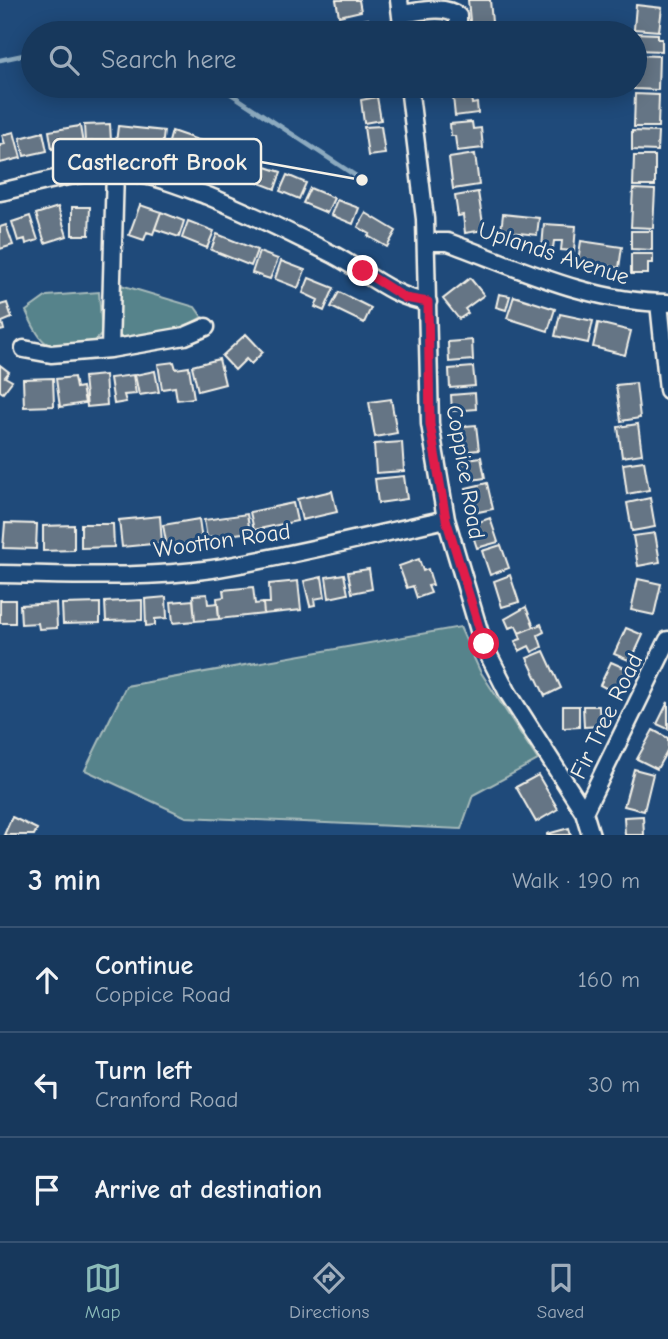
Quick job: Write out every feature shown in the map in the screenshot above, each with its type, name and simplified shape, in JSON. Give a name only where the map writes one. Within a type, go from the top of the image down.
[{"type":"street","points":[[400,7],[452,11],[458,16],[459,21]]},
{"type":"street","name":"Coppice Road","points":[[411,98],[426,242],[430,424],[446,519],[484,644],[508,693],[584,812],[591,835]]},
{"type":"street","points":[[0,192],[71,176],[115,171],[144,174],[175,183],[271,221],[363,271],[405,298],[428,302]]},
{"type":"street","points":[[110,349],[115,171]]},
{"type":"street","name":"Uplands Avenue","points":[[426,242],[448,242],[604,297],[663,303]]},
{"type":"street","points":[[663,303],[668,390]]},
{"type":"street","points":[[24,349],[51,354],[110,349],[185,336],[206,327]]},
{"type":"street","name":"Wootton Road","points":[[0,573],[106,576],[211,569],[446,519]]},
{"type":"street","name":"Fir Tree Road","points":[[584,812],[668,640]]},
{"type":"green space","points":[[121,285],[195,307],[202,317],[181,329],[123,340],[117,333]]},
{"type":"green space","points":[[99,292],[102,334],[95,341],[51,346],[39,336],[26,311],[47,296]]},
{"type":"green space","points":[[460,627],[480,671],[538,760],[473,795],[461,829],[186,817],[85,770],[126,686]]},
{"type":"building","points":[[336,0],[359,0],[361,11],[339,16]]},
{"type":"building","points":[[468,0],[490,0],[492,21],[470,21]]},
{"type":"building","points":[[636,5],[662,8],[659,31],[647,30],[647,21],[635,21]]},
{"type":"building","points":[[647,34],[658,34],[658,39],[662,39],[662,51],[647,50]]},
{"type":"building","points":[[647,56],[659,56],[658,90],[647,90]]},
{"type":"building","points":[[659,95],[658,127],[634,127],[635,98]]},
{"type":"building","points":[[377,98],[381,120],[364,123],[361,100]]},
{"type":"building","points":[[453,98],[471,98],[472,104],[477,103],[478,113],[455,116]]},
{"type":"building","points":[[472,122],[473,129],[481,128],[483,148],[457,151],[450,124]]},
{"type":"building","points":[[110,124],[111,141],[85,142],[84,125]]},
{"type":"building","points":[[80,126],[83,144],[52,149],[49,131]]},
{"type":"building","points":[[118,126],[164,131],[162,149],[116,143]]},
{"type":"building","points":[[381,126],[385,154],[368,156],[364,127]]},
{"type":"building","points":[[172,131],[213,145],[207,162],[167,149]]},
{"type":"building","points":[[632,131],[658,132],[657,151],[632,150]]},
{"type":"building","points":[[14,132],[21,158],[0,163],[0,145],[5,144],[2,135]]},
{"type":"building","points":[[43,132],[47,151],[24,156],[20,138]]},
{"type":"building","points":[[475,154],[479,185],[453,189],[449,158]]},
{"type":"building","points":[[634,156],[655,156],[655,186],[633,186]]},
{"type":"building","points":[[260,165],[281,172],[275,189],[254,181]]},
{"type":"building","points":[[287,175],[306,183],[299,199],[280,191]]},
{"type":"building","points":[[310,188],[334,198],[327,213],[303,203]]},
{"type":"building","points":[[633,189],[655,190],[653,228],[631,227]]},
{"type":"building","points":[[478,192],[484,230],[465,233],[463,215],[458,216],[455,196]]},
{"type":"building","points":[[337,200],[359,208],[353,224],[331,215]]},
{"type":"building","points":[[140,205],[161,212],[153,234],[147,232],[144,240],[129,235]]},
{"type":"building","points":[[58,207],[67,236],[45,243],[36,214]]},
{"type":"building","points":[[72,207],[90,207],[89,235],[72,235]]},
{"type":"building","points":[[161,212],[184,221],[179,237],[155,229]]},
{"type":"building","points":[[366,213],[396,231],[387,247],[358,227]]},
{"type":"building","points":[[503,214],[539,218],[537,235],[501,231]]},
{"type":"building","points":[[30,216],[38,240],[26,244],[25,239],[18,241],[12,222]]},
{"type":"building","points":[[188,221],[214,231],[207,248],[182,238]]},
{"type":"building","points":[[544,224],[576,226],[574,251],[561,250],[562,241],[554,241],[553,248],[542,248]]},
{"type":"building","points":[[6,225],[13,245],[0,249],[0,227]]},
{"type":"building","points":[[631,231],[652,231],[652,250],[631,249]]},
{"type":"building","points":[[217,234],[257,250],[251,266],[211,250]]},
{"type":"building","points":[[581,241],[622,247],[619,268],[578,261]]},
{"type":"building","points":[[259,252],[278,259],[270,279],[252,273]]},
{"type":"building","points":[[631,254],[653,254],[653,263],[648,263],[648,274],[631,274]]},
{"type":"building","points":[[281,261],[305,270],[298,288],[275,279]]},
{"type":"building","points":[[309,278],[334,288],[324,311],[315,307],[318,300],[303,293]]},
{"type":"building","points":[[470,278],[484,295],[465,309],[468,313],[459,319],[443,299]]},
{"type":"building","points":[[339,292],[371,308],[364,323],[331,307]]},
{"type":"building","points":[[499,294],[510,296],[506,310],[496,307]]},
{"type":"building","points":[[514,296],[555,309],[548,331],[507,318]]},
{"type":"building","points":[[7,303],[12,318],[2,322],[4,330],[0,331],[0,305]]},
{"type":"building","points":[[560,314],[593,321],[588,343],[555,336]]},
{"type":"building","points":[[598,323],[631,331],[625,355],[593,347]]},
{"type":"building","points":[[246,334],[263,352],[251,364],[246,359],[235,370],[222,356]]},
{"type":"building","points":[[472,340],[473,360],[449,362],[448,342]]},
{"type":"building","points":[[219,359],[225,384],[198,391],[192,366]]},
{"type":"building","points":[[174,362],[176,369],[189,367],[194,398],[177,400],[175,387],[162,389],[158,364]]},
{"type":"building","points":[[0,365],[9,372],[5,377],[12,381],[3,393],[0,391]]},
{"type":"building","points":[[473,367],[475,386],[450,388],[449,369]]},
{"type":"building","points":[[155,371],[159,392],[139,395],[135,375]]},
{"type":"building","points":[[105,375],[107,405],[87,407],[84,377]]},
{"type":"building","points":[[133,375],[136,394],[124,395],[126,402],[114,404],[110,378]]},
{"type":"building","points":[[74,377],[76,388],[82,387],[85,403],[60,407],[56,379]]},
{"type":"building","points":[[53,378],[54,406],[24,407],[23,379]]},
{"type":"building","points":[[636,383],[640,418],[621,421],[616,385]]},
{"type":"building","points":[[475,393],[476,409],[452,411],[451,395]]},
{"type":"building","points":[[391,399],[397,433],[375,437],[369,402]]},
{"type":"building","points":[[638,424],[642,454],[622,457],[618,427]]},
{"type":"building","points":[[476,425],[479,450],[457,452],[454,427]]},
{"type":"building","points":[[402,442],[404,471],[376,473],[374,444]]},
{"type":"building","points":[[481,457],[485,478],[465,481],[461,460]]},
{"type":"building","points":[[644,461],[649,490],[627,494],[623,464]]},
{"type":"building","points":[[404,476],[407,499],[378,503],[375,479]]},
{"type":"building","points":[[487,483],[493,509],[478,512],[476,503],[470,504],[466,488]]},
{"type":"building","points":[[332,491],[337,512],[302,520],[297,499]]},
{"type":"building","points":[[650,498],[655,527],[632,531],[627,503]]},
{"type":"building","points":[[293,503],[297,521],[254,530],[250,512]]},
{"type":"building","points":[[247,514],[250,532],[207,538],[204,520]]},
{"type":"building","points":[[160,516],[162,543],[122,547],[119,520]]},
{"type":"building","points":[[490,518],[498,542],[477,548],[473,524]]},
{"type":"building","points":[[199,519],[202,541],[167,547],[163,525]]},
{"type":"building","points":[[5,523],[37,524],[36,549],[3,548]]},
{"type":"building","points":[[81,524],[113,524],[114,547],[81,548]]},
{"type":"building","points":[[74,525],[74,550],[43,551],[43,526]]},
{"type":"building","points":[[655,533],[660,562],[638,566],[633,536]]},
{"type":"building","points":[[501,545],[509,568],[490,575],[482,551]]},
{"type":"building","points":[[419,559],[423,571],[428,569],[433,585],[428,586],[431,593],[417,598],[413,586],[407,588],[399,566]]},
{"type":"building","points":[[369,569],[372,589],[352,593],[348,572]]},
{"type":"building","points":[[344,574],[348,594],[329,598],[326,577]]},
{"type":"building","points":[[510,575],[519,602],[502,607],[494,581]]},
{"type":"building","points":[[322,577],[325,597],[314,599],[315,605],[310,606],[304,581]]},
{"type":"building","points":[[638,579],[661,584],[654,615],[631,610]]},
{"type":"building","points":[[298,581],[301,610],[264,614],[263,603],[270,603],[269,584]]},
{"type":"building","points":[[253,587],[255,604],[263,603],[264,614],[219,619],[217,598],[224,597],[223,590]]},
{"type":"building","points":[[207,594],[208,604],[218,603],[219,619],[195,621],[193,595]]},
{"type":"building","points":[[166,597],[167,618],[155,619],[155,625],[146,626],[145,599]]},
{"type":"building","points":[[0,600],[15,600],[15,623],[0,623]]},
{"type":"building","points":[[142,600],[142,620],[106,621],[105,602]]},
{"type":"building","points":[[193,600],[195,621],[173,623],[171,602]]},
{"type":"building","points":[[56,603],[57,628],[39,629],[38,623],[21,624],[20,605]]},
{"type":"building","points":[[100,603],[100,623],[63,624],[62,604]]},
{"type":"building","points":[[526,607],[534,627],[519,633],[516,626],[509,628],[505,619]]},
{"type":"building","points":[[541,624],[544,632],[538,635],[542,647],[532,652],[529,646],[519,651],[515,641],[521,639],[519,633]]},
{"type":"building","points":[[626,628],[643,635],[631,661],[614,654]]},
{"type":"building","points":[[544,651],[561,688],[545,696],[527,658]]},
{"type":"building","points":[[611,662],[627,669],[615,693],[600,685]]},
{"type":"building","points":[[668,702],[668,729],[657,724]]},
{"type":"building","points":[[563,706],[579,706],[579,727],[563,728]]},
{"type":"building","points":[[583,706],[599,706],[600,726],[584,727]]},
{"type":"building","points":[[653,730],[668,738],[668,749],[657,769],[637,759]]},
{"type":"building","points":[[634,769],[653,774],[644,811],[624,806]]},
{"type":"building","points":[[538,775],[558,809],[536,822],[516,787]]},
{"type":"building","points":[[643,816],[644,835],[625,835],[624,817]]},
{"type":"building","points":[[12,817],[37,829],[34,835],[4,835]]},
{"type":"building","points":[[569,828],[571,835],[547,835],[547,834]]},
{"type":"waterway","points":[[0,60],[21,56]]},
{"type":"waterway","points":[[237,98],[362,180]]},
{"type":"place","name":"Castlecroft Brook","points":[[362,180]]},
{"type":"route","points":[[363,271],[405,298],[428,302],[430,424],[446,519],[484,644]]}]
